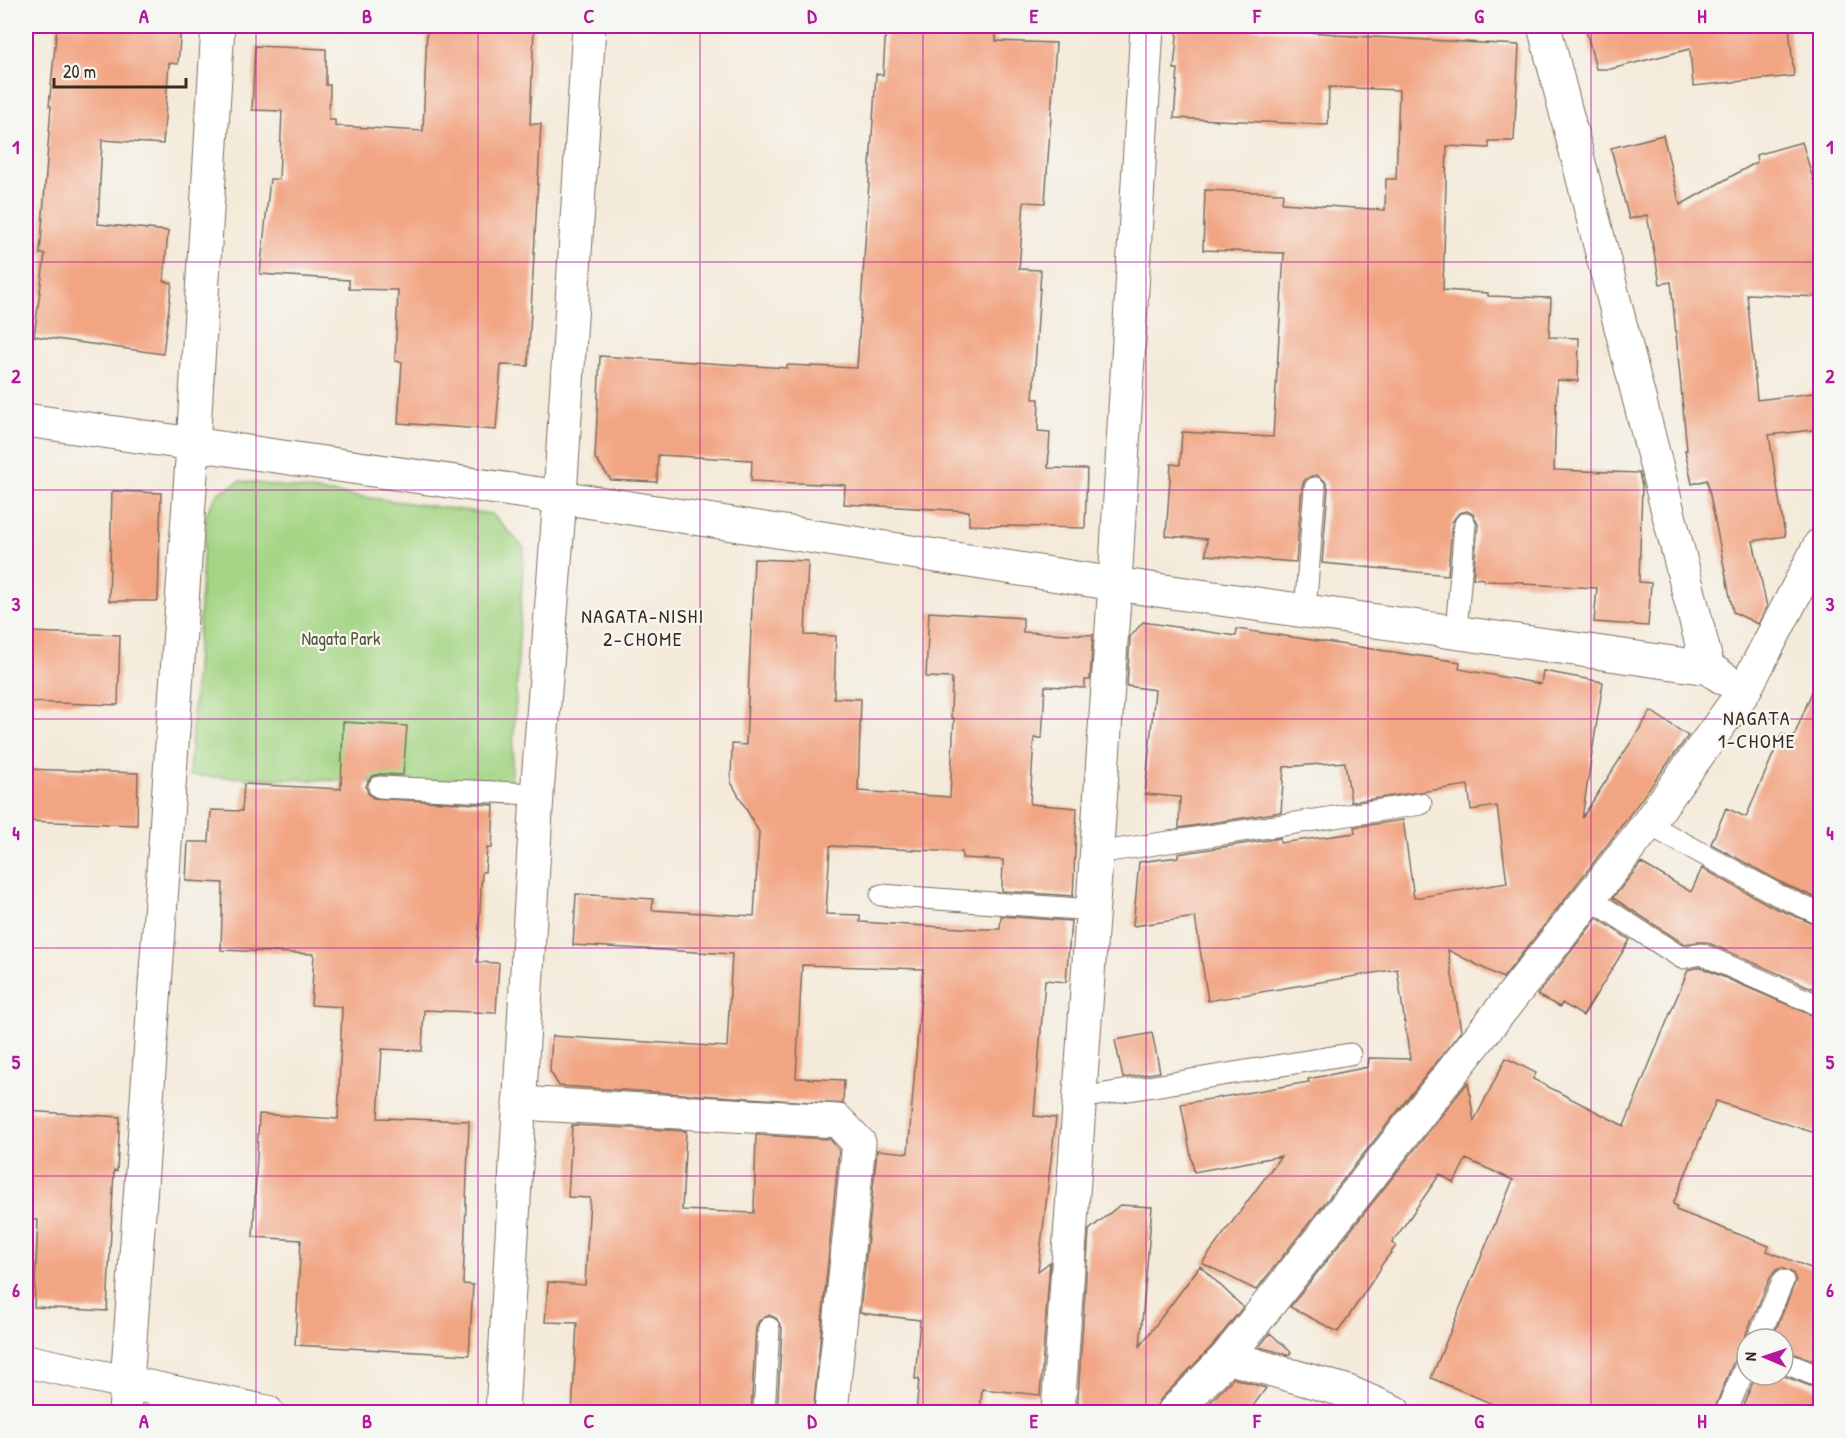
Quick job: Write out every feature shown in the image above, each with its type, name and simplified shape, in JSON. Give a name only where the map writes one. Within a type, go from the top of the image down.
[{"type":"street","points":[[126,1398],[193,446],[218,26]]},
{"type":"street","points":[[502,1413],[537,794],[560,497],[589,26]]},
{"type":"street","points":[[1058,1413],[1115,584],[1147,26]]},
{"type":"street","points":[[1544,26],[1708,668]]},
{"type":"street","points":[[26,420],[193,446],[560,497],[1115,584],[1708,668],[1744,691]]},
{"type":"street","points":[[1174,1413],[1227,1357],[1648,824],[1744,691],[1821,545]]},
{"type":"street","points":[[519,1103],[838,1121],[859,1143],[831,1413]]},
{"type":"street","points":[[1227,1357],[1346,1391],[1394,1413]]},
{"type":"street","points":[[26,1361],[126,1398],[267,1413]]},
{"type":"lane","points":[[1305,611],[1315,488]]},
{"type":"lane","points":[[1456,632],[1465,524]]},
{"type":"lane","points":[[379,787],[537,794]]},
{"type":"lane","points":[[1096,853],[1421,804]]},
{"type":"lane","points":[[1648,824],[1778,895],[1821,914]]},
{"type":"lane","points":[[881,896],[1093,910]]},
{"type":"lane","points":[[1589,898],[1682,958],[1701,954],[1821,1006]]},
{"type":"lane","points":[[1080,1098],[1350,1054]]},
{"type":"lane","points":[[1763,1327],[1783,1281]]},
{"type":"lane","points":[[764,1413],[769,1328]]},
{"type":"lane","points":[[1795,1367],[1821,1377]]},
{"type":"lane","points":[[1726,1413],[1737,1387]]},
{"type":"green space","name":"Nagata Park","points":[[240,481],[492,514],[524,548],[511,786],[189,776],[206,514],[218,493]]},
{"type":"building","points":[[57,26],[181,26],[178,64],[169,63],[163,144],[102,140],[98,224],[168,231],[164,281],[172,283],[163,354],[34,336],[45,254],[40,254],[51,106],[49,106]]},
{"type":"building","points":[[427,26],[534,29],[530,124],[541,124],[528,366],[501,365],[496,430],[398,423],[402,362],[395,361],[398,290],[349,289],[349,280],[260,274],[270,179],[279,179],[282,111],[252,110],[255,46],[326,49],[326,85],[330,85],[329,120],[335,120],[335,126],[423,131]]},
{"type":"building","points":[[886,26],[996,28],[996,41],[1056,43],[1045,203],[1024,202],[1019,269],[1041,270],[1033,399],[1039,399],[1038,431],[1050,432],[1048,468],[1087,469],[1085,528],[969,525],[969,511],[844,504],[845,485],[751,481],[752,460],[658,455],[657,482],[611,480],[595,458],[600,356],[787,368],[787,365],[857,368],[876,74],[883,75]]},
{"type":"building","points":[[1178,26],[1232,29],[1232,27],[1519,45],[1514,141],[1489,141],[1489,148],[1447,146],[1443,290],[1488,293],[1488,296],[1551,298],[1549,337],[1579,338],[1578,381],[1557,380],[1554,470],[1639,473],[1642,486],[1639,582],[1651,583],[1648,626],[1594,622],[1597,588],[1484,581],[1484,579],[1473,578],[1478,524],[1473,514],[1467,511],[1459,513],[1452,522],[1448,575],[1322,563],[1328,488],[1326,482],[1317,475],[1304,481],[1302,487],[1296,562],[1206,555],[1207,539],[1166,536],[1171,464],[1180,465],[1182,432],[1273,437],[1284,253],[1203,250],[1205,190],[1283,193],[1282,203],[1385,210],[1386,179],[1396,179],[1399,90],[1329,87],[1328,125],[1174,118],[1178,69],[1174,69]]},
{"type":"building","points":[[1585,26],[1789,26],[1794,76],[1693,86],[1690,49],[1611,69],[1596,69]]},
{"type":"building","points":[[1663,135],[1680,205],[1757,162],[1756,155],[1802,142],[1821,206],[1821,297],[1747,294],[1757,400],[1821,392],[1821,429],[1769,435],[1785,536],[1753,541],[1767,607],[1758,624],[1733,612],[1707,480],[1692,484],[1685,450],[1687,450],[1671,282],[1660,284],[1647,215],[1629,219],[1611,148]]},
{"type":"building","points":[[112,491],[161,493],[158,601],[109,601]]},
{"type":"building","points":[[754,559],[808,561],[805,635],[836,636],[834,698],[861,699],[858,791],[950,797],[954,718],[951,718],[952,678],[926,677],[929,612],[1023,618],[1023,632],[1093,635],[1090,680],[1085,680],[1085,688],[1045,686],[1042,738],[1034,738],[1030,804],[1077,808],[1073,896],[1002,891],[1003,860],[962,858],[962,852],[830,846],[826,914],[860,915],[860,922],[977,929],[1000,929],[1001,916],[1071,921],[1066,982],[1045,980],[1034,1116],[1056,1118],[1038,1271],[1050,1262],[1040,1395],[982,1389],[980,1413],[916,1413],[919,1379],[915,1379],[920,1320],[860,1313],[877,1150],[908,1153],[923,969],[802,965],[796,1078],[844,1080],[843,1104],[559,1086],[550,1071],[552,1036],[727,1047],[732,954],[573,945],[576,894],[653,899],[652,910],[754,916],[759,832],[731,782],[732,744],[746,745]]},
{"type":"building","points":[[1143,622],[1236,636],[1237,629],[1460,662],[1459,669],[1541,684],[1543,671],[1603,682],[1582,818],[1651,711],[1688,736],[1608,844],[1503,978],[1448,950],[1461,1031],[1256,1290],[1202,1263],[1281,1156],[1194,1172],[1181,1104],[1309,1082],[1308,1079],[1368,1067],[1369,1058],[1410,1059],[1397,969],[1208,1001],[1195,917],[1133,926],[1139,862],[1280,838],[1280,843],[1355,833],[1354,827],[1403,820],[1414,898],[1507,883],[1497,806],[1471,810],[1468,785],[1351,802],[1345,762],[1284,767],[1281,812],[1179,828],[1180,797],[1145,794],[1155,690],[1127,686],[1130,637]]},
{"type":"building","points":[[26,632],[120,635],[118,705],[26,702]]},
{"type":"building","points":[[1819,674],[1821,675],[1821,900],[1784,884],[1711,844],[1726,808],[1746,817],[1782,734],[1793,739]]},
{"type":"building","points":[[343,722],[407,726],[403,775],[373,776],[366,787],[373,798],[494,805],[492,848],[487,848],[485,872],[482,872],[477,962],[499,963],[496,1013],[424,1010],[422,1051],[382,1049],[378,1118],[469,1121],[463,1284],[473,1285],[469,1355],[295,1345],[301,1240],[253,1237],[259,1114],[338,1119],[342,1007],[311,1005],[314,954],[221,950],[223,883],[186,881],[188,842],[209,842],[211,810],[242,811],[244,784],[341,789]]},
{"type":"building","points":[[26,769],[138,773],[137,825],[26,821]]},
{"type":"building","points":[[1641,863],[1691,892],[1702,868],[1773,907],[1821,927],[1821,992],[1706,942],[1684,944],[1613,898]]},
{"type":"building","points":[[1597,918],[1630,940],[1583,1016],[1562,1003],[1560,1007],[1537,995]]},
{"type":"building","points":[[1700,967],[1821,1019],[1821,1135],[1716,1101],[1673,1204],[1677,1206],[1676,1210],[1769,1246],[1767,1251],[1821,1272],[1821,1363],[1795,1354],[1795,1327],[1777,1327],[1796,1280],[1793,1273],[1782,1268],[1776,1270],[1771,1276],[1749,1327],[1735,1327],[1735,1358],[1713,1413],[1514,1413],[1431,1378],[1513,1180],[1466,1159],[1454,1183],[1440,1174],[1392,1243],[1396,1246],[1338,1332],[1290,1307],[1468,1082],[1474,1121],[1506,1058],[1536,1073],[1533,1079],[1624,1126],[1688,970]]},
{"type":"building","points":[[1152,1033],[1160,1072],[1123,1078],[1115,1040]]},
{"type":"building","points":[[26,1111],[120,1117],[117,1171],[114,1170],[107,1311],[34,1307],[38,1220],[26,1219]]},
{"type":"building","points":[[572,1125],[686,1131],[682,1210],[754,1213],[756,1135],[830,1139],[839,1150],[813,1413],[777,1413],[782,1328],[776,1318],[769,1315],[759,1321],[756,1327],[751,1413],[572,1413],[577,1323],[545,1322],[548,1282],[585,1285],[590,1198],[568,1197]]},
{"type":"building","points":[[1120,1205],[1152,1207],[1140,1346],[1200,1266],[1243,1307],[1213,1345],[1161,1399],[1156,1407],[1156,1413],[1077,1413],[1089,1230]]},
{"type":"building","points":[[1270,1333],[1291,1352],[1289,1355],[1259,1347]]},
{"type":"building","points":[[1233,1378],[1266,1388],[1248,1413],[1200,1413]]},
{"type":"building","points":[[1795,1380],[1821,1390],[1821,1413],[1740,1413],[1751,1387],[1795,1387]]},
{"type":"district","name":"NAGATA-NISHI 2-CHOME","points":[[643,626]]},
{"type":"district","name":"NAGATA 1-CHOME","points":[[1757,728]]}]
